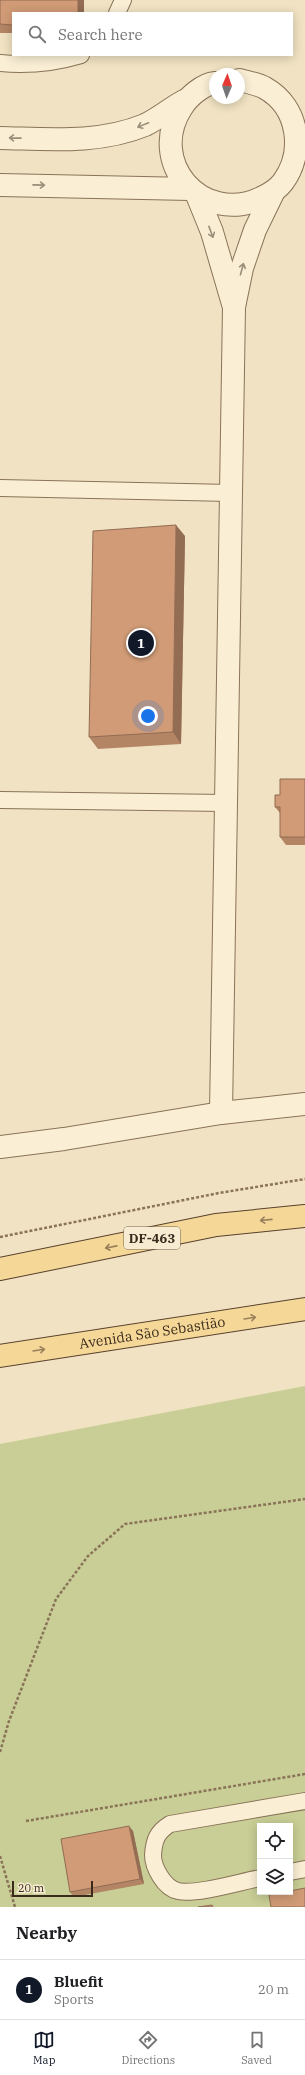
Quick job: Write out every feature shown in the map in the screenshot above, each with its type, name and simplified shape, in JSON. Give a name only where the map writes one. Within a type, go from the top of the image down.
[{"type":"main road","name":"DF-463","points":[[0,1269],[216,1225],[305,1216]]},
{"type":"main road","name":"Avenida São Sebastião","points":[[0,1356],[305,1309]]},
{"type":"street","points":[[221,1113],[234,307],[242,268],[255,230],[278,188],[293,165],[297,145],[295,108],[265,88],[245,82]]},
{"type":"street","points":[[0,138],[84,140],[114,134],[145,124],[209,86]]},
{"type":"street","points":[[188,98],[174,119],[170,144],[175,168],[194,192],[212,232],[234,307]]},
{"type":"street","points":[[0,185],[194,192],[222,205],[235,205],[248,204],[278,188],[305,178]]},
{"type":"street","points":[[0,1147],[64,1139],[221,1113],[305,1104]]},
{"type":"lane","points":[[117,12],[123,0]]},
{"type":"lane","points":[[0,63],[19,65],[58,62],[77,56]]},
{"type":"lane","points":[[0,488],[231,493]]},
{"type":"lane","points":[[0,800],[226,803]]},
{"type":"lane","points":[[257,1879],[193,1891],[176,1891],[165,1883],[156,1869],[153,1857],[155,1839],[162,1829],[170,1824],[305,1801]]},
{"type":"lane","points":[[293,1871],[305,1869]]},
{"type":"path","points":[[0,1237],[219,1193],[305,1179]]},
{"type":"path","points":[[0,1752],[9,1720],[56,1599],[88,1556],[125,1524],[305,1499]]},
{"type":"path","points":[[26,1821],[305,1774]]},
{"type":"path","points":[[0,1856],[16,1907]]},
{"type":"green space","points":[[305,1386],[305,1907],[0,1907],[0,1444]]},
{"type":"building","points":[[0,0],[78,0],[78,12],[12,12],[12,25],[0,24]]},
{"type":"building","points":[[176,525],[173,732],[89,737],[93,531]]},
{"type":"building","points":[[280,779],[305,779],[305,837],[280,837],[280,807],[275,807],[275,795],[280,795]]},
{"type":"building","points":[[129,1826],[140,1879],[70,1892],[61,1839]]},
{"type":"building","points":[[305,1888],[305,1907],[271,1907],[269,1895],[293,1895],[293,1890]]},
{"type":"building","points":[[212,1905],[213,1907],[198,1907]]},
{"type":"place","name":"Bluefit","points":[[141,643]]}]
